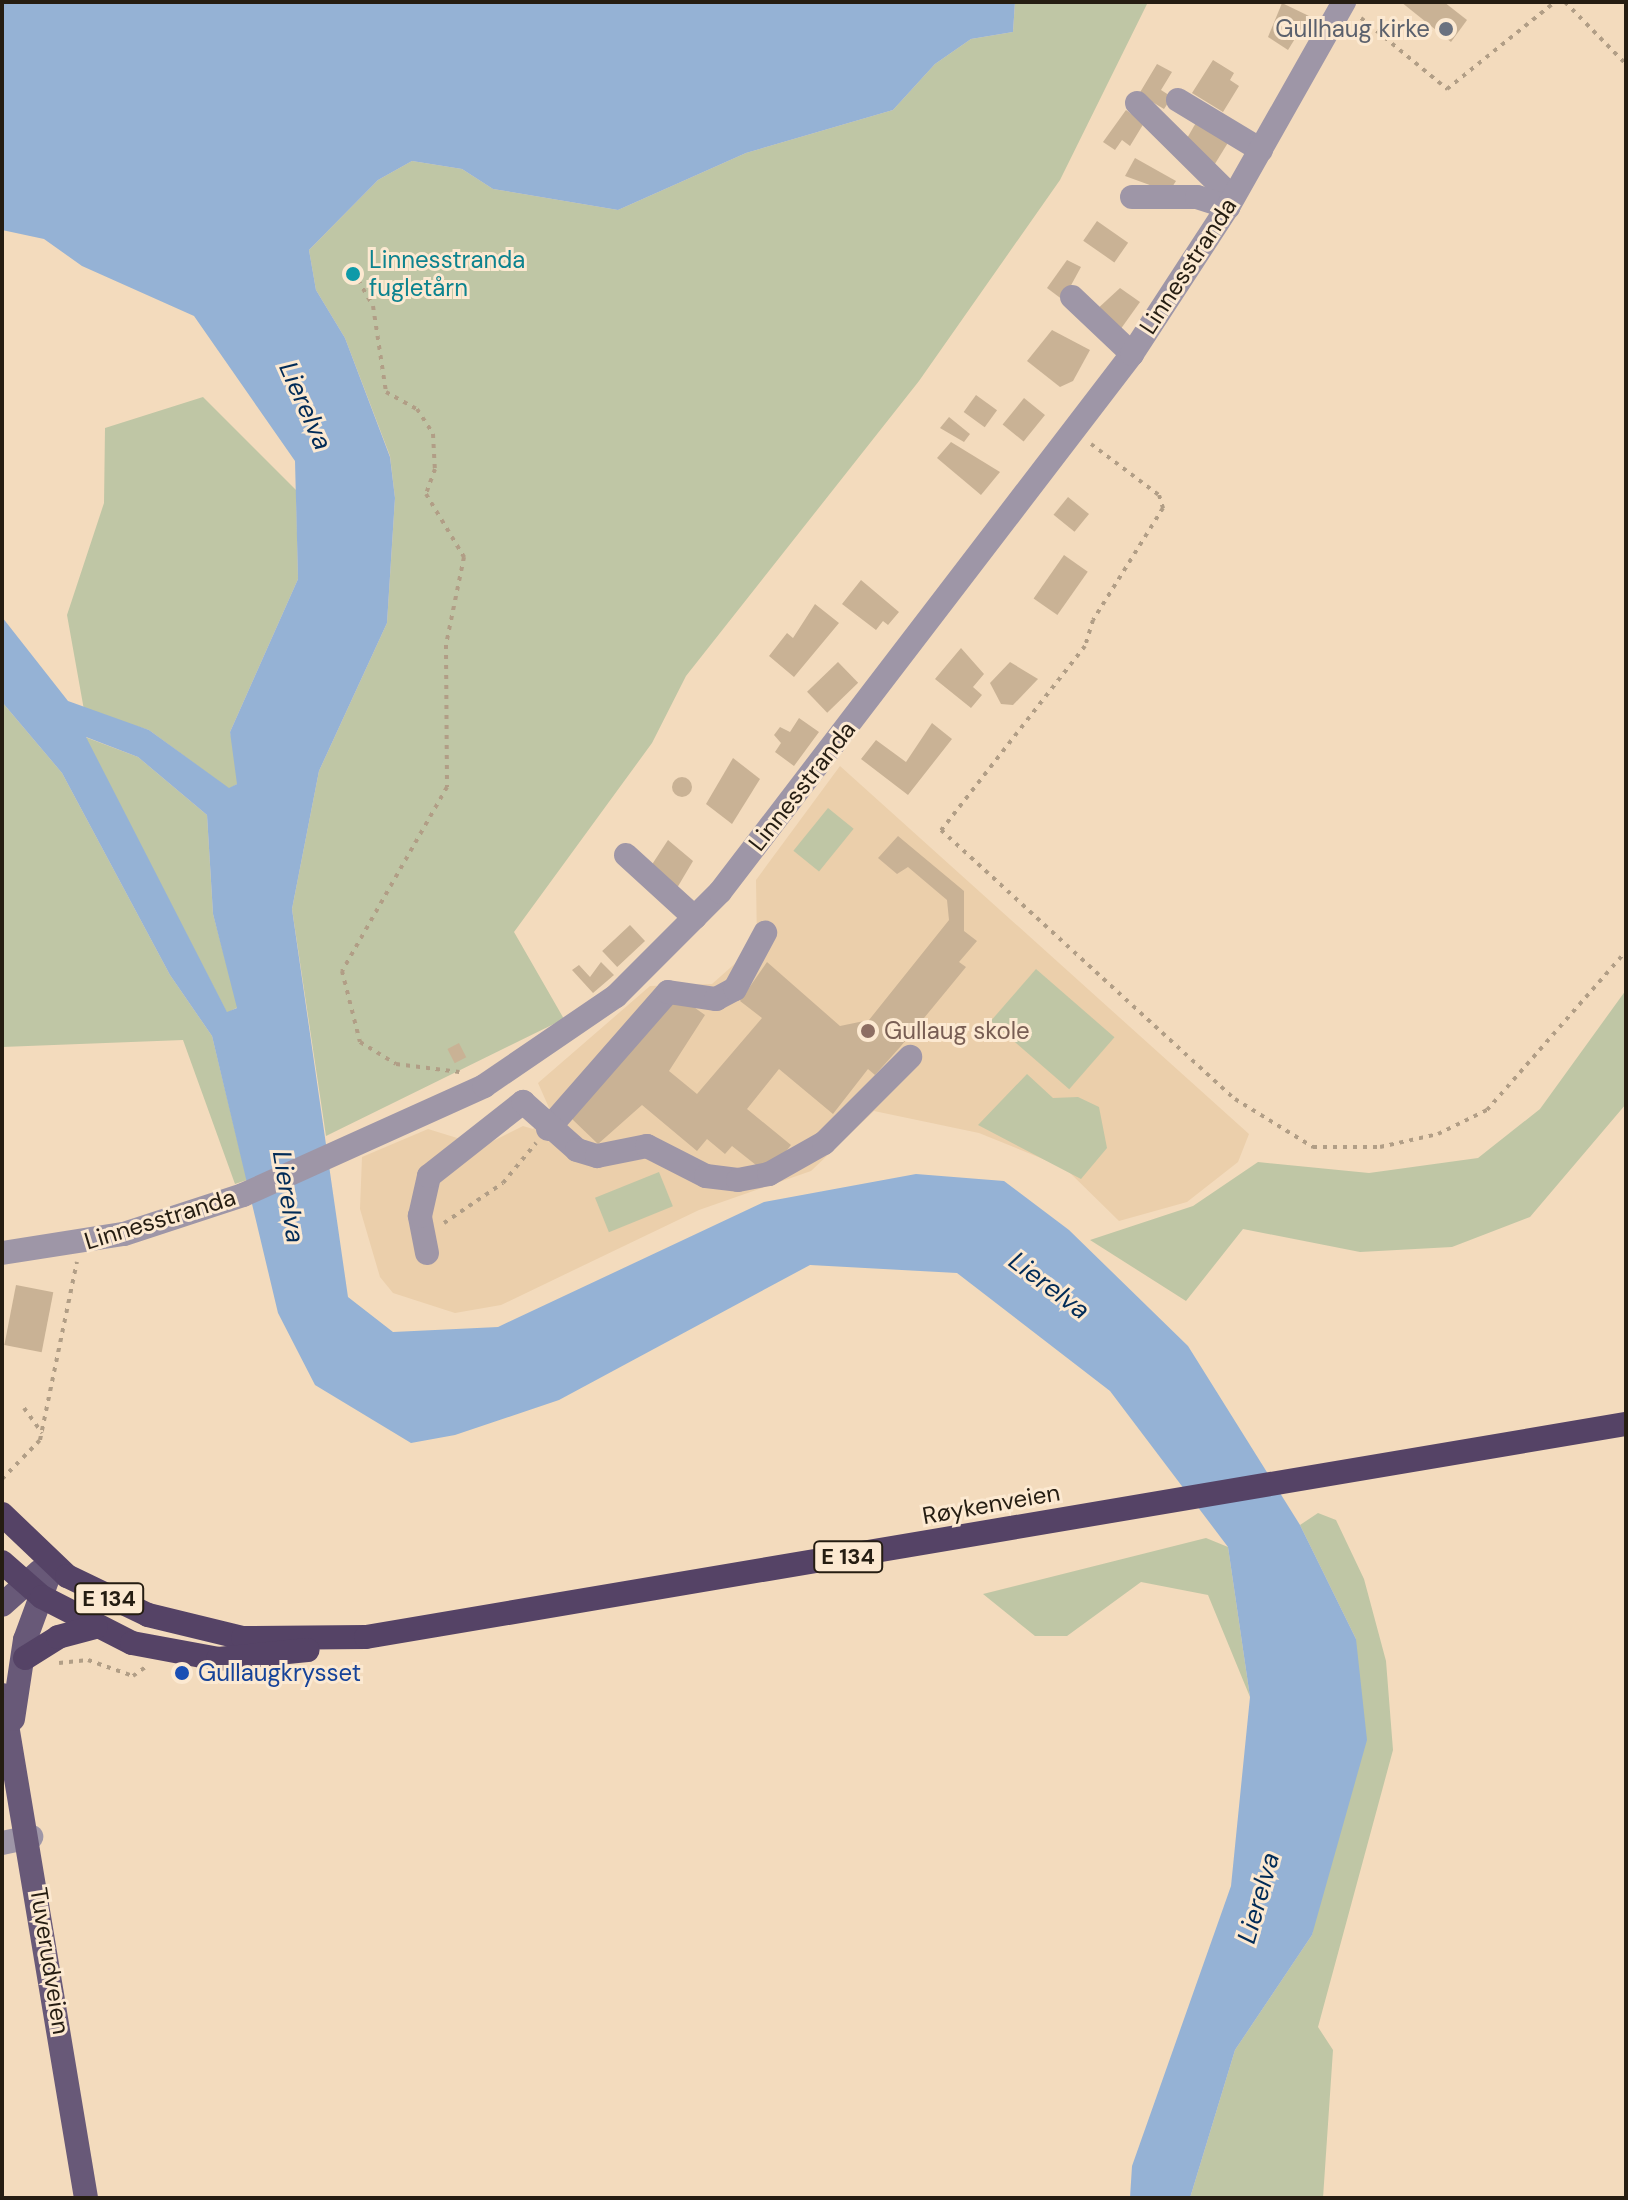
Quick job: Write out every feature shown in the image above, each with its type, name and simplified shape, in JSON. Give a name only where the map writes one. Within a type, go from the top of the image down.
[{"type":"highway","name":"Røykenveien","points":[[2,1562],[21,1582],[42,1597],[96,1627],[152,1648],[250,1659],[1626,1424]]},
{"type":"highway","name":"Røykenveien","points":[[2,1514],[53,1564],[114,1602],[205,1632],[282,1640],[366,1637]]},
{"type":"highway","name":"E 134","points":[[36,1662],[58,1637],[96,1627]]},
{"type":"main road","points":[[2,1605],[21,1582],[53,1564]]},
{"type":"main road","name":"Tuverudveien","points":[[12,1725],[36,1662],[42,1597],[53,1564]]},
{"type":"main road","name":"Tuverudveien","points":[[2,1695],[12,1725],[31,1837],[86,2198]]},
{"type":"street","name":"Linnesstranda","points":[[2,1253],[124,1234],[243,1195],[484,1086],[563,1037],[695,918],[1132,354],[1230,202],[1343,4]]},
{"type":"street","points":[[1178,100],[1261,150]]},
{"type":"street","points":[[1137,103],[1230,202]]},
{"type":"street","points":[[1132,197],[1197,197],[1230,202]]},
{"type":"street","points":[[1072,297],[1132,354]]},
{"type":"street","points":[[626,855],[695,918]]},
{"type":"street","points":[[548,1129],[668,992],[716,999],[735,989],[765,933]]},
{"type":"street","points":[[425,1243],[421,1195],[435,1169],[523,1102],[548,1129],[597,1156],[647,1146],[706,1176],[769,1174],[853,1121],[910,1057]]},
{"type":"street","points":[[2,1843],[31,1837]]},
{"type":"path","points":[[1343,4],[1447,89],[1555,2]]},
{"type":"path","points":[[1565,2],[1626,64]]},
{"type":"path","points":[[358,280],[373,306],[386,392],[417,409],[433,434],[435,469],[426,494],[464,557],[446,645],[447,787],[342,971],[360,1042],[396,1064],[465,1073]]},
{"type":"path","points":[[1074,431],[1159,495],[1163,508],[1093,620],[1085,646],[941,830],[1235,1099],[1313,1147],[1380,1147],[1438,1134],[1487,1110],[1626,951]]},
{"type":"path","points":[[425,1243],[503,1183],[548,1129]]},
{"type":"path","points":[[2,1479],[42,1433],[78,1256]]},
{"type":"path","points":[[24,1408],[42,1433]]},
{"type":"path","points":[[36,1662],[88,1660],[133,1676],[146,1668],[152,1648]]},
{"type":"shaded area","name":"Gullaug skole","points":[[840,766],[1249,1134],[1238,1162],[1187,1202],[1119,1221],[1065,1168],[979,1133],[874,1111],[811,1171],[699,1210],[501,1305],[455,1313],[393,1293],[380,1277],[360,1209],[362,1157],[428,1129],[483,1146],[523,1126],[533,1129],[550,1110],[538,1083],[650,986],[712,984],[757,944],[756,880]]},
{"type":"green space","points":[[1015,2],[1148,2],[1060,180],[919,381],[686,676],[652,743],[514,932],[564,1019],[326,1136],[292,909],[319,771],[387,623],[395,498],[390,456],[345,338],[316,290],[309,250],[378,180],[412,161],[462,169],[493,189],[618,210],[746,153],[893,110],[935,64],[971,39],[1013,32]]},
{"type":"green space","points":[[203,397],[296,490],[298,579],[230,732],[238,764],[237,784],[229,789],[149,730],[84,710],[67,615],[104,503],[105,428]]},
{"type":"green space","points":[[2,702],[62,773],[170,975],[212,1036],[247,1180],[235,1184],[183,1040],[2,1047]]},
{"type":"green space","points":[[85,737],[138,757],[207,815],[213,914],[238,1007],[227,1013]]},
{"type":"green space","points":[[828,808],[854,829],[819,872],[793,851]]},
{"type":"green space","points":[[1036,969],[1114,1037],[1069,1089],[991,1021]]},
{"type":"green space","points":[[1626,990],[1626,1104],[1530,1217],[1452,1247],[1360,1252],[1243,1229],[1186,1301],[1090,1240],[1193,1206],[1258,1162],[1369,1173],[1478,1158],[1540,1109]]},
{"type":"green space","points":[[1027,1074],[1053,1098],[1078,1097],[1099,1107],[1107,1148],[1081,1179],[978,1125]]},
{"type":"green space","points":[[659,1172],[673,1206],[609,1232],[595,1198]]},
{"type":"green space","points":[[1318,1513],[1336,1520],[1364,1579],[1386,1661],[1393,1750],[1318,2027],[1333,2050],[1323,2198],[1190,2198],[1235,2050],[1312,1935],[1356,1639],[1300,1525]]},
{"type":"green space","points":[[1206,1538],[1228,1547],[1250,1697],[1208,1595],[1141,1582],[1067,1636],[1035,1636],[983,1594]]},
{"type":"water","name":"Lierelva","points":[[2,2],[1015,2],[1013,32],[971,39],[935,64],[893,110],[746,153],[618,210],[493,189],[462,169],[412,161],[378,180],[309,250],[316,290],[345,338],[390,457],[395,498],[387,623],[319,771],[292,909],[348,1297],[393,1332],[498,1327],[764,1202],[916,1174],[1004,1181],[1069,1230],[1188,1346],[1300,1525],[1356,1639],[1367,1740],[1312,1935],[1235,2050],[1190,2198],[1130,2198],[1132,2166],[1231,1886],[1250,1697],[1228,1547],[1110,1391],[957,1273],[810,1265],[559,1400],[455,1435],[411,1443],[315,1385],[278,1313],[212,1036],[170,975],[62,773],[2,702],[2,617],[68,701],[149,730],[229,788],[237,784],[230,732],[298,579],[295,461],[194,316],[82,266],[44,239],[2,230]],"holes":[[[86,737],[138,757],[207,815],[213,914],[237,1008],[227,1012]]]},
{"type":"building","name":"Gullhaug kirke","points":[[1401,2],[1444,2],[1467,20],[1451,42]]},
{"type":"building","points":[[1282,3],[1309,16],[1288,50],[1268,37]]},
{"type":"building","points":[[1213,60],[1234,73],[1230,80],[1239,86],[1223,112],[1192,93]]},
{"type":"building","points":[[1157,64],[1172,72],[1161,90],[1172,97],[1164,109],[1139,94]]},
{"type":"building","points":[[1126,110],[1144,123],[1130,146],[1122,140],[1115,150],[1103,142]]},
{"type":"building","points":[[1197,121],[1229,141],[1213,167],[1186,140]]},
{"type":"building","points":[[1135,158],[1176,181],[1169,192],[1125,176]]},
{"type":"building","points":[[1097,221],[1128,243],[1114,262],[1083,241]]},
{"type":"building","points":[[1067,260],[1081,267],[1063,300],[1047,288]]},
{"type":"building","name":"Linnesstranda fugletårn","points":[[355,263],[364,276],[351,285],[342,272]]},
{"type":"building","points":[[1120,288],[1140,302],[1120,330],[1094,312]]},
{"type":"building","points":[[1052,330],[1090,350],[1073,381],[1060,387],[1027,361]]},
{"type":"building","points":[[976,395],[997,410],[985,427],[964,412]]},
{"type":"building","points":[[1024,398],[1045,415],[1024,441],[1003,424]]},
{"type":"building","points":[[949,417],[970,434],[964,442],[940,428]]},
{"type":"building","points":[[951,442],[1000,472],[981,495],[937,458]]},
{"type":"building","points":[[1068,497],[1089,514],[1075,532],[1054,515]]},
{"type":"building","points":[[1064,555],[1088,572],[1057,615],[1034,598]]},
{"type":"building","points":[[861,580],[899,612],[888,625],[883,621],[876,630],[842,604]]},
{"type":"building","points":[[815,604],[839,623],[794,677],[769,656],[787,633],[793,638]]},
{"type":"building","points":[[961,648],[984,674],[973,687],[982,695],[971,708],[935,679]]},
{"type":"building","points":[[838,662],[858,683],[827,713],[807,692]]},
{"type":"building","points":[[1010,662],[1038,679],[1013,705],[1001,704],[990,683]]},
{"type":"building","points":[[799,718],[819,732],[794,766],[775,752],[781,743],[774,735],[780,727],[790,732]]},
{"type":"building","points":[[932,723],[952,739],[908,795],[861,759],[876,740],[906,762]]},
{"type":"building","points":[[733,758],[760,779],[732,824],[706,804]]},
{"type":"building","points":[[682,777],[689,780],[692,787],[689,794],[682,797],[675,794],[672,787],[675,780]]},
{"type":"building","points":[[898,836],[964,891],[964,931],[977,941],[959,962],[966,967],[901,1046],[875,1075],[868,1069],[833,1114],[779,1069],[747,1109],[791,1145],[773,1168],[761,1169],[732,1146],[725,1154],[707,1139],[697,1151],[642,1105],[598,1144],[571,1118],[674,993],[705,1015],[669,1071],[697,1094],[762,1018],[740,1001],[767,962],[840,1026],[869,1020],[949,920],[947,900],[908,867],[897,874],[878,858]]},
{"type":"building","points":[[668,840],[693,861],[677,888],[651,866]]},
{"type":"building","points":[[630,925],[645,941],[617,967],[602,951]]},
{"type":"building","points":[[601,962],[614,975],[593,993],[572,970],[579,965],[590,977]]},
{"type":"building","points":[[459,1043],[466,1057],[455,1063],[447,1049]]},
{"type":"building","points":[[16,1285],[53,1292],[42,1352],[4,1345]]},
{"type":"place","name":"Gullhaug kirke","points":[[1446,29]]},
{"type":"place","name":"Linnesstranda fugletårn","points":[[353,274]]},
{"type":"place","name":"Gullaug skole","points":[[868,1031]]},
{"type":"place","name":"Gullaugkrysset","points":[[182,1673]]}]
